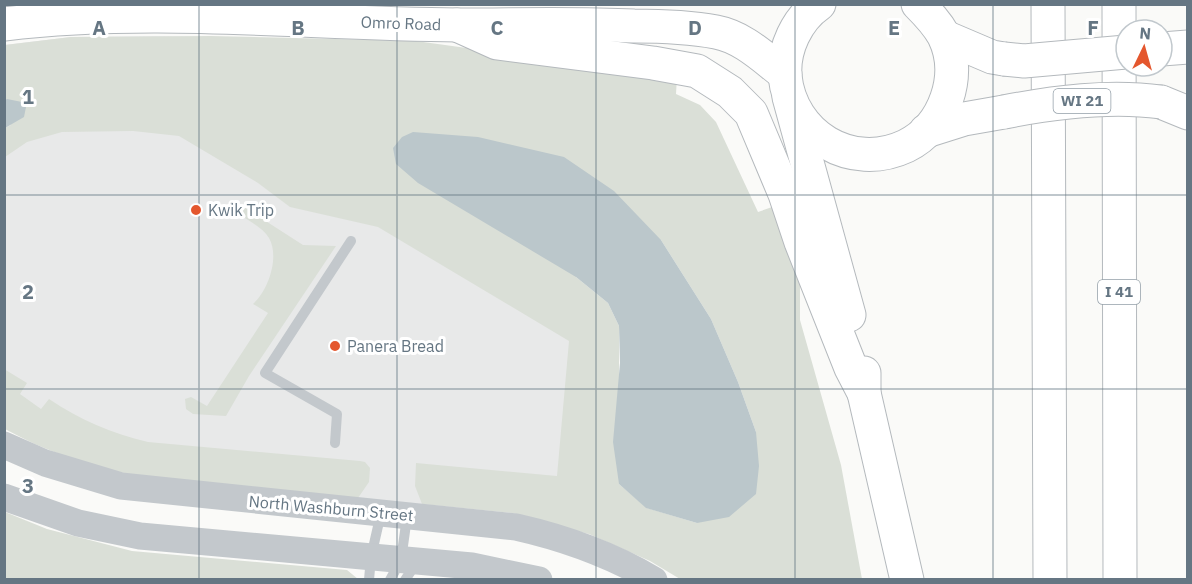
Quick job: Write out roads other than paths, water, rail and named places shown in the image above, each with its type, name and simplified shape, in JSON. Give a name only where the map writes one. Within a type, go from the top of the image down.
[{"type":"highway","points":[[819,4],[797,27],[788,50],[787,85],[864,365],[864,393]]},
{"type":"highway","points":[[787,85],[799,118],[816,136],[836,148],[860,154],[884,153],[907,146],[926,131],[939,116],[948,97],[952,77],[951,57],[945,37],[932,18],[918,4]]},
{"type":"highway","points":[[1048,4],[1050,579]]},
{"type":"highway","name":"I 41","points":[[1119,4],[1120,579]]},
{"type":"highway","name":"Omro Road","points":[[4,24],[72,18],[178,16],[457,25],[561,23],[673,27],[717,32],[740,40],[787,85]]},
{"type":"highway","points":[[457,25],[497,43],[697,71],[730,92],[751,113],[785,194],[801,242],[847,358],[864,393],[907,579]]},
{"type":"highway","points":[[945,37],[981,53],[1024,61],[1114,53]]},
{"type":"highway","name":"WI 21","points":[[926,131],[1004,112],[1076,101],[1142,99],[1174,107]]},
{"type":"street","name":"North Washburn Street","points":[[4,445],[45,463],[121,486],[497,525],[545,533],[619,560],[654,579]]},
{"type":"street","points":[[4,497],[78,523],[140,536],[370,568],[502,571],[539,579]]},
{"type":"lane","points":[[335,443],[337,414],[265,373],[351,241]]},
{"type":"lane","points":[[370,568],[394,514]]},
{"type":"lane","points":[[394,514],[403,570]]},
{"type":"place","name":"Kwik Trip","points":[[196,210]]},
{"type":"place","name":"Panera Bread","points":[[335,346]]}]
